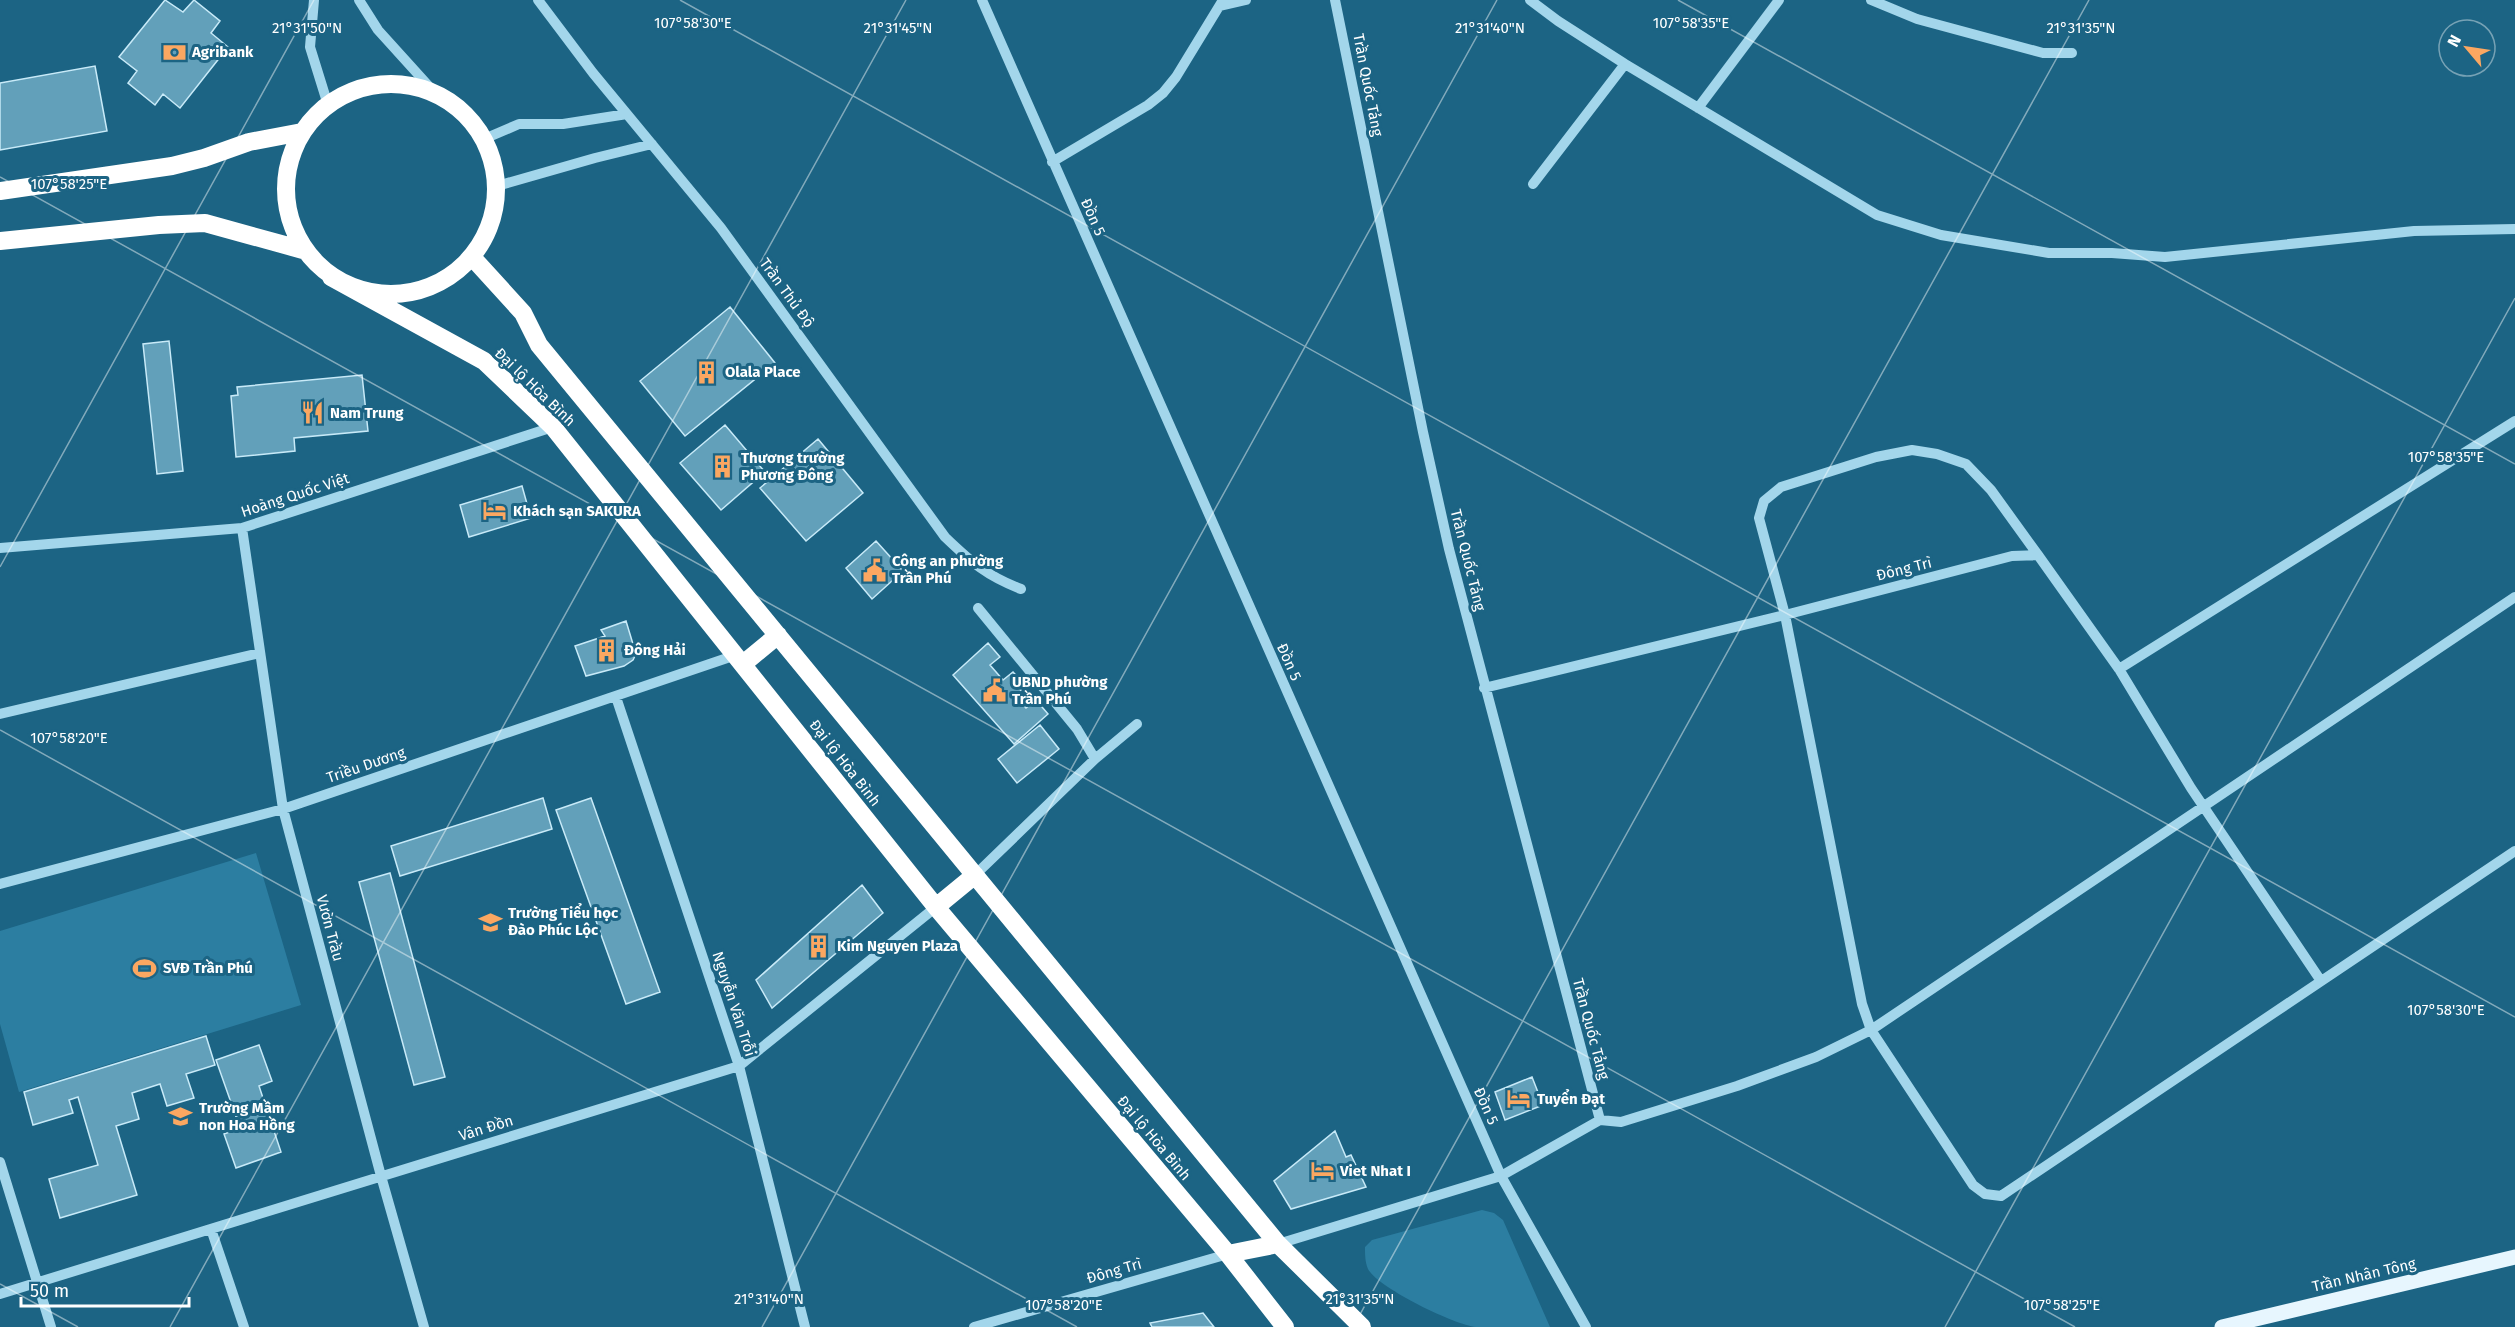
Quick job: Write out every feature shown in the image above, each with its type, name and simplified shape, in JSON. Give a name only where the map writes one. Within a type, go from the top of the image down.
[{"type":"highway","points":[[380,84],[408,85],[435,93],[463,112],[484,139],[497,186],[491,224],[472,257],[442,282],[405,295],[367,293],[331,277],[303,250],[288,215],[285,186],[290,158],[302,132],[328,105],[352,91],[380,84]]},
{"type":"highway","points":[[0,191],[172,165],[204,158],[249,141],[302,132]]},
{"type":"highway","points":[[0,241],[159,225],[205,223],[303,250]]},
{"type":"highway","name":"Đại lộ Hòa Bình","points":[[472,257],[523,313],[539,345],[1278,1244],[1362,1327]]},
{"type":"highway","name":"Đại lộ Hòa Bình","points":[[331,277],[484,361],[553,427],[936,907],[1228,1254],[1285,1327]]},
{"type":"highway","points":[[739,660],[778,635]]},
{"type":"highway","points":[[936,907],[975,874]]},
{"type":"highway","points":[[1228,1254],[1278,1244]]},
{"type":"main road","name":"Trần Nhân Tông","points":[[2222,1327],[2515,1257]]},
{"type":"street","points":[[314,0],[310,47],[328,105]]},
{"type":"street","points":[[359,0],[378,30],[435,93]]},
{"type":"street","name":"Trần Thủ Độ","points":[[538,0],[627,114],[721,228],[945,537],[995,579],[1021,589]]},
{"type":"street","name":"Đồn 5","points":[[982,0],[1501,1176],[1586,1327]]},
{"type":"street","points":[[1052,162],[1148,105],[1163,93],[1176,77],[1221,3],[1246,0]]},
{"type":"street","name":"Trần Quốc Tảng","points":[[1335,0],[1449,549],[1600,1120]]},
{"type":"street","points":[[1530,0],[1558,21],[1698,108],[1877,215],[1908,226],[1992,245],[2049,253],[2112,253],[2165,257],[2414,231],[2515,229]]},
{"type":"street","points":[[1698,108],[1779,0]]},
{"type":"street","points":[[1871,0],[1917,19],[2043,53],[2072,53]]},
{"type":"street","points":[[1533,184],[1625,64]]},
{"type":"street","points":[[484,139],[519,124],[563,124],[627,114]]},
{"type":"street","points":[[497,186],[652,144]]},
{"type":"street","points":[[2119,669],[2515,421]]},
{"type":"street","name":"Hoàng Quốc Việt","points":[[0,548],[242,528],[553,427]]},
{"type":"street","points":[[2321,981],[2191,788],[2119,669],[1991,490],[1966,464],[1937,454],[1912,450],[1876,457],[1781,487],[1764,501],[1759,518],[1785,615],[1862,1004],[1871,1030],[1973,1185],[1985,1194],[2001,1196],[2515,851]]},
{"type":"street","name":"Vườn Trầu","points":[[242,528],[283,809],[381,1176],[424,1327]]},
{"type":"street","name":"Đông Trì","points":[[1484,688],[1785,615],[2012,556],[2037,555]]},
{"type":"street","points":[[1278,1244],[1501,1176],[1600,1120],[1621,1122],[1737,1086],[1816,1057],[1871,1030],[2515,597]]},
{"type":"street","points":[[978,608],[1077,729],[1095,759]]},
{"type":"street","points":[[0,714],[260,653]]},
{"type":"street","name":"Triều Dương","points":[[0,884],[283,809],[616,697],[739,660]]},
{"type":"street","name":"Nguyễn Văn Trỗi","points":[[616,697],[739,1066],[805,1327]]},
{"type":"street","points":[[975,874],[1095,759],[1137,724]]},
{"type":"street","name":"Vân Đồn","points":[[0,1294],[739,1066],[936,907]]},
{"type":"street","points":[[0,1162],[51,1327]]},
{"type":"street","points":[[211,1229],[244,1327]]},
{"type":"street","name":"Đông Trì","points":[[974,1327],[1228,1254]]},
{"type":"shaded area","name":"SVĐ Trần Phú","points":[[256,853],[301,1005],[19,1092],[0,1024],[0,931]]},
{"type":"shaded area","points":[[1482,1210],[1494,1213],[1503,1220],[1550,1327],[1466,1325],[1435,1313],[1401,1295],[1386,1286],[1368,1269],[1365,1247],[1372,1240]]},
{"type":"building","name":"Agribank","points":[[165,0],[183,12],[194,0],[220,21],[211,33],[228,47],[180,108],[163,94],[155,105],[128,83],[137,71],[119,57]]},
{"type":"building","points":[[95,66],[107,131],[0,150],[0,83]]},
{"type":"building","name":"Olala Place","points":[[730,307],[775,363],[685,436],[640,381]]},
{"type":"building","points":[[169,341],[183,471],[157,474],[143,344]]},
{"type":"building","points":[[362,375],[368,431],[294,438],[295,451],[236,457],[231,396],[238,395],[237,387]]},
{"type":"building","name":"Thương trường Phương Đông","points":[[725,425],[765,472],[721,510],[680,463]]},
{"type":"building","points":[[818,439],[863,493],[806,541],[760,488]]},
{"type":"building","name":"Khách sạn SAKURA","points":[[522,486],[531,518],[469,537],[460,505]]},
{"type":"building","name":"Công an phường Trần Phú","points":[[876,541],[903,571],[872,599],[846,568]]},
{"type":"building","name":"Đông Hải","points":[[626,621],[636,654],[633,660],[624,666],[586,676],[575,646],[605,636],[601,630]]},
{"type":"building","name":"UBND phường Trần Phú","points":[[988,643],[1000,657],[990,665],[1003,680],[1013,672],[1026,686],[1015,696],[1026,708],[1036,700],[1048,714],[1014,744],[953,675]]},
{"type":"building","points":[[1040,725],[1059,749],[1017,783],[998,759]]},
{"type":"building","points":[[543,798],[552,829],[400,876],[391,846]]},
{"type":"building","points":[[591,798],[660,992],[626,1004],[556,810]]},
{"type":"building","points":[[390,873],[445,1077],[414,1085],[359,882]]},
{"type":"building","name":"Kim Nguyen Plaza","points":[[862,885],[883,913],[772,1008],[756,980]]},
{"type":"building","points":[[206,1036],[215,1065],[186,1074],[194,1098],[167,1106],[160,1084],[132,1093],[139,1119],[116,1126],[137,1195],[60,1218],[49,1179],[98,1165],[78,1097],[69,1100],[73,1113],[33,1125],[24,1092]]},
{"type":"building","points":[[259,1045],[272,1081],[259,1086],[281,1152],[236,1168],[224,1134],[240,1128],[216,1060]]},
{"type":"building","name":"Tuyển Đạt","points":[[1532,1077],[1543,1105],[1505,1120],[1495,1092]]},
{"type":"building","name":"Viet Nhat I","points":[[1335,1131],[1346,1157],[1351,1155],[1366,1187],[1291,1209],[1274,1181]]},
{"type":"building","points":[[1203,1313],[1214,1327],[1152,1327],[1150,1323]]},
{"type":"place","name":"Agribank","points":[[174,52]]},
{"type":"place","name":"Olala Place","points":[[707,372]]},
{"type":"place","name":"Nam Trung","points":[[312,413]]},
{"type":"place","name":"Thương trường Phương Đông","points":[[723,467]]},
{"type":"place","name":"Khách sạn SAKURA","points":[[495,511]]},
{"type":"place","name":"Công an phường Trần Phú","points":[[874,570]]},
{"type":"place","name":"Đông Hải","points":[[606,650]]},
{"type":"place","name":"UBND phường Trần Phú","points":[[994,691]]},
{"type":"place","name":"Trường Tiểu học Đào Phúc Lộc","points":[[490,922]]},
{"type":"place","name":"Kim Nguyen Plaza","points":[[819,946]]},
{"type":"place","name":"SVĐ Trần Phú","points":[[145,968]]},
{"type":"place","name":"Tuyển Đạt","points":[[1519,1099]]},
{"type":"place","name":"Trường Mầm non Hoa Hồng","points":[[181,1117]]},
{"type":"place","name":"Viet Nhat I","points":[[1322,1171]]}]
